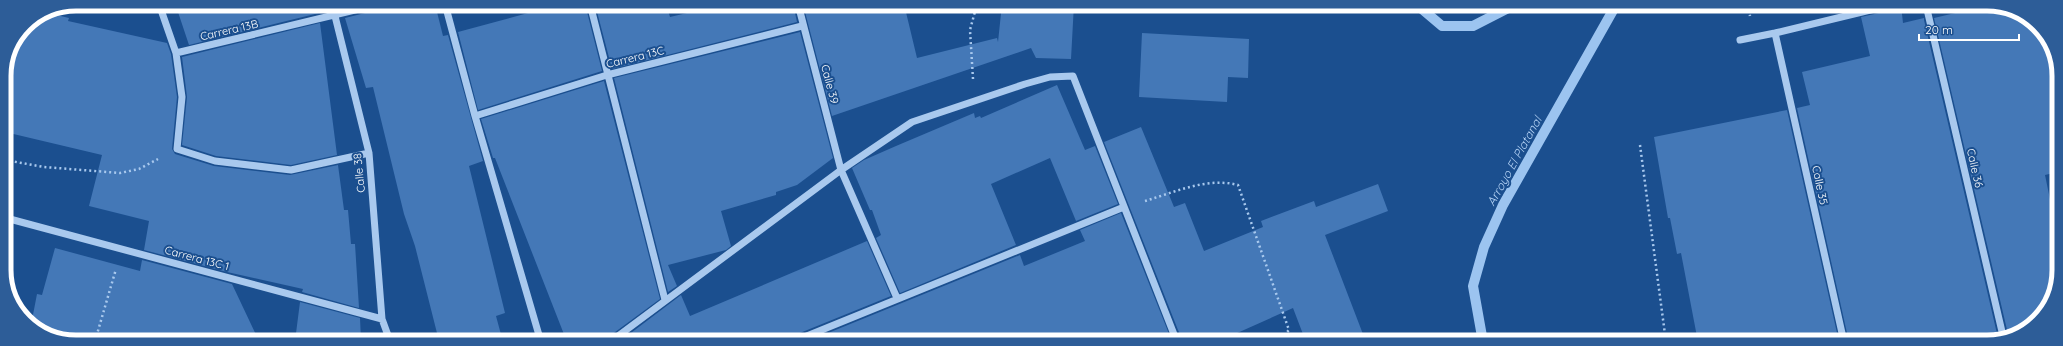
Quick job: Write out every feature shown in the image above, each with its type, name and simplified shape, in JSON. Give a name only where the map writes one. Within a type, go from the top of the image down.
[{"type":"street","points":[[161,11],[176,53],[182,97],[177,150],[216,161],[291,170],[369,153]]},
{"type":"street","name":"Calle 38","points":[[334,11],[369,153],[382,319],[388,335]]},
{"type":"street","name":"Carrera 13B","points":[[176,53],[354,11]]},
{"type":"street","points":[[447,11],[475,116],[539,335]]},
{"type":"street","points":[[592,11],[664,300]]},
{"type":"street","name":"Calle 39","points":[[799,11],[841,170],[897,298]]},
{"type":"street","points":[[1740,40],[1776,33],[1866,11]]},
{"type":"street","name":"Calle 36","points":[[1927,11],[2002,333]]},
{"type":"street","name":"Carrera 13C","points":[[475,116],[607,75],[802,26]]},
{"type":"street","name":"Calle 35","points":[[1776,33],[1842,335]]},
{"type":"street","points":[[619,335],[664,300],[841,170],[912,122],[1025,84],[1050,77],[1073,76],[1174,335]]},
{"type":"street","points":[[809,335],[1124,207]]},
{"type":"street","name":"Carrera 13C 1","points":[[11,219],[382,319]]},
{"type":"path","points":[[975,11],[970,30],[975,101]]},
{"type":"path","points":[[1640,145],[1665,335]]},
{"type":"path","points":[[11,161],[44,167],[120,173],[139,168],[177,150]]},
{"type":"path","points":[[1124,207],[1200,184],[1223,181],[1238,185],[1289,330],[1284,335]]},
{"type":"path","points":[[97,335],[122,249]]},
{"type":"building","points":[[178,11],[319,11],[319,13],[189,45]]},
{"type":"building","points":[[373,11],[437,11],[443,36],[448,35],[483,161],[469,166],[505,313],[496,316],[501,335],[438,335],[437,333],[415,246],[404,214],[373,87],[366,88],[345,18]]},
{"type":"building","points":[[528,11],[587,11],[602,71],[478,110],[458,32],[528,13]]},
{"type":"building","points":[[597,11],[668,11],[670,17],[695,11],[795,11],[797,22],[612,69]]},
{"type":"building","points":[[805,11],[906,11],[917,58],[997,38],[998,42],[1001,11],[1074,11],[1071,59],[1036,58],[1031,48],[832,116]]},
{"type":"building","points":[[1888,11],[1902,11],[1903,23],[1924,18],[1997,334],[1847,335],[1797,108],[1810,105],[1802,72],[1870,56],[1861,17]]},
{"type":"building","points":[[1964,11],[2004,13],[2027,24],[2039,36],[2049,55],[2051,63],[2052,173],[2045,175],[2052,209],[2051,279],[2049,291],[2036,313],[2020,326],[2007,332],[1934,18]]},
{"type":"building","points":[[55,15],[69,18],[68,21],[167,43],[171,54],[177,97],[172,149],[175,154],[214,166],[290,175],[338,165],[344,210],[348,210],[351,244],[355,244],[359,308],[302,292],[303,289],[227,272],[144,250],[149,221],[89,206],[102,155],[11,133],[11,76],[12,63],[16,51],[30,30],[51,16]]},
{"type":"building","points":[[320,23],[337,155],[291,165],[216,156],[182,145],[187,97],[182,57]]},
{"type":"building","points":[[800,32],[833,158],[797,185],[776,192],[776,195],[721,211],[731,246],[726,250],[668,265],[677,286],[668,292],[614,78]]},
{"type":"building","points":[[1142,33],[1249,39],[1248,78],[1228,77],[1227,102],[1139,97]]},
{"type":"building","points":[[604,81],[660,299],[611,335],[564,335],[495,158],[493,158],[481,119]]},
{"type":"building","points":[[1057,85],[1085,150],[1095,146],[1118,204],[1076,221],[1050,158],[991,184],[1016,245],[900,293],[876,238],[881,235],[872,210],[870,210],[852,168],[864,160],[974,113],[975,118],[980,116],[981,118]]},
{"type":"building","points":[[1787,110],[1837,335],[1697,335],[1681,253],[1677,254],[1670,218],[1668,218],[1654,137]]},
{"type":"building","points":[[1141,127],[1174,207],[1185,203],[1204,251],[1263,227],[1261,221],[1314,201],[1316,207],[1378,184],[1388,211],[1325,235],[1363,335],[1303,335],[1293,308],[1233,335],[1180,335],[1104,142]]},
{"type":"building","points":[[1121,213],[1169,334],[823,335],[1020,255],[1024,266],[1085,241],[1080,230]]},
{"type":"building","points":[[867,241],[891,296],[795,335],[628,335],[681,295],[690,316]]},
{"type":"building","points":[[55,248],[140,271],[142,260],[232,284],[256,335],[76,335],[55,332],[36,322],[32,318],[37,294],[42,295]]},
{"type":"building","points":[[300,302],[360,318],[361,335],[296,335]]},
{"type":"waterway","name":"Arroyo El Platanal","points":[[1424,11],[1442,26],[1473,26],[1502,11]]},
{"type":"waterway","name":"Arroyo El Platanal","points":[[1482,335],[1473,286],[1484,247],[1503,205],[1613,11]]}]
